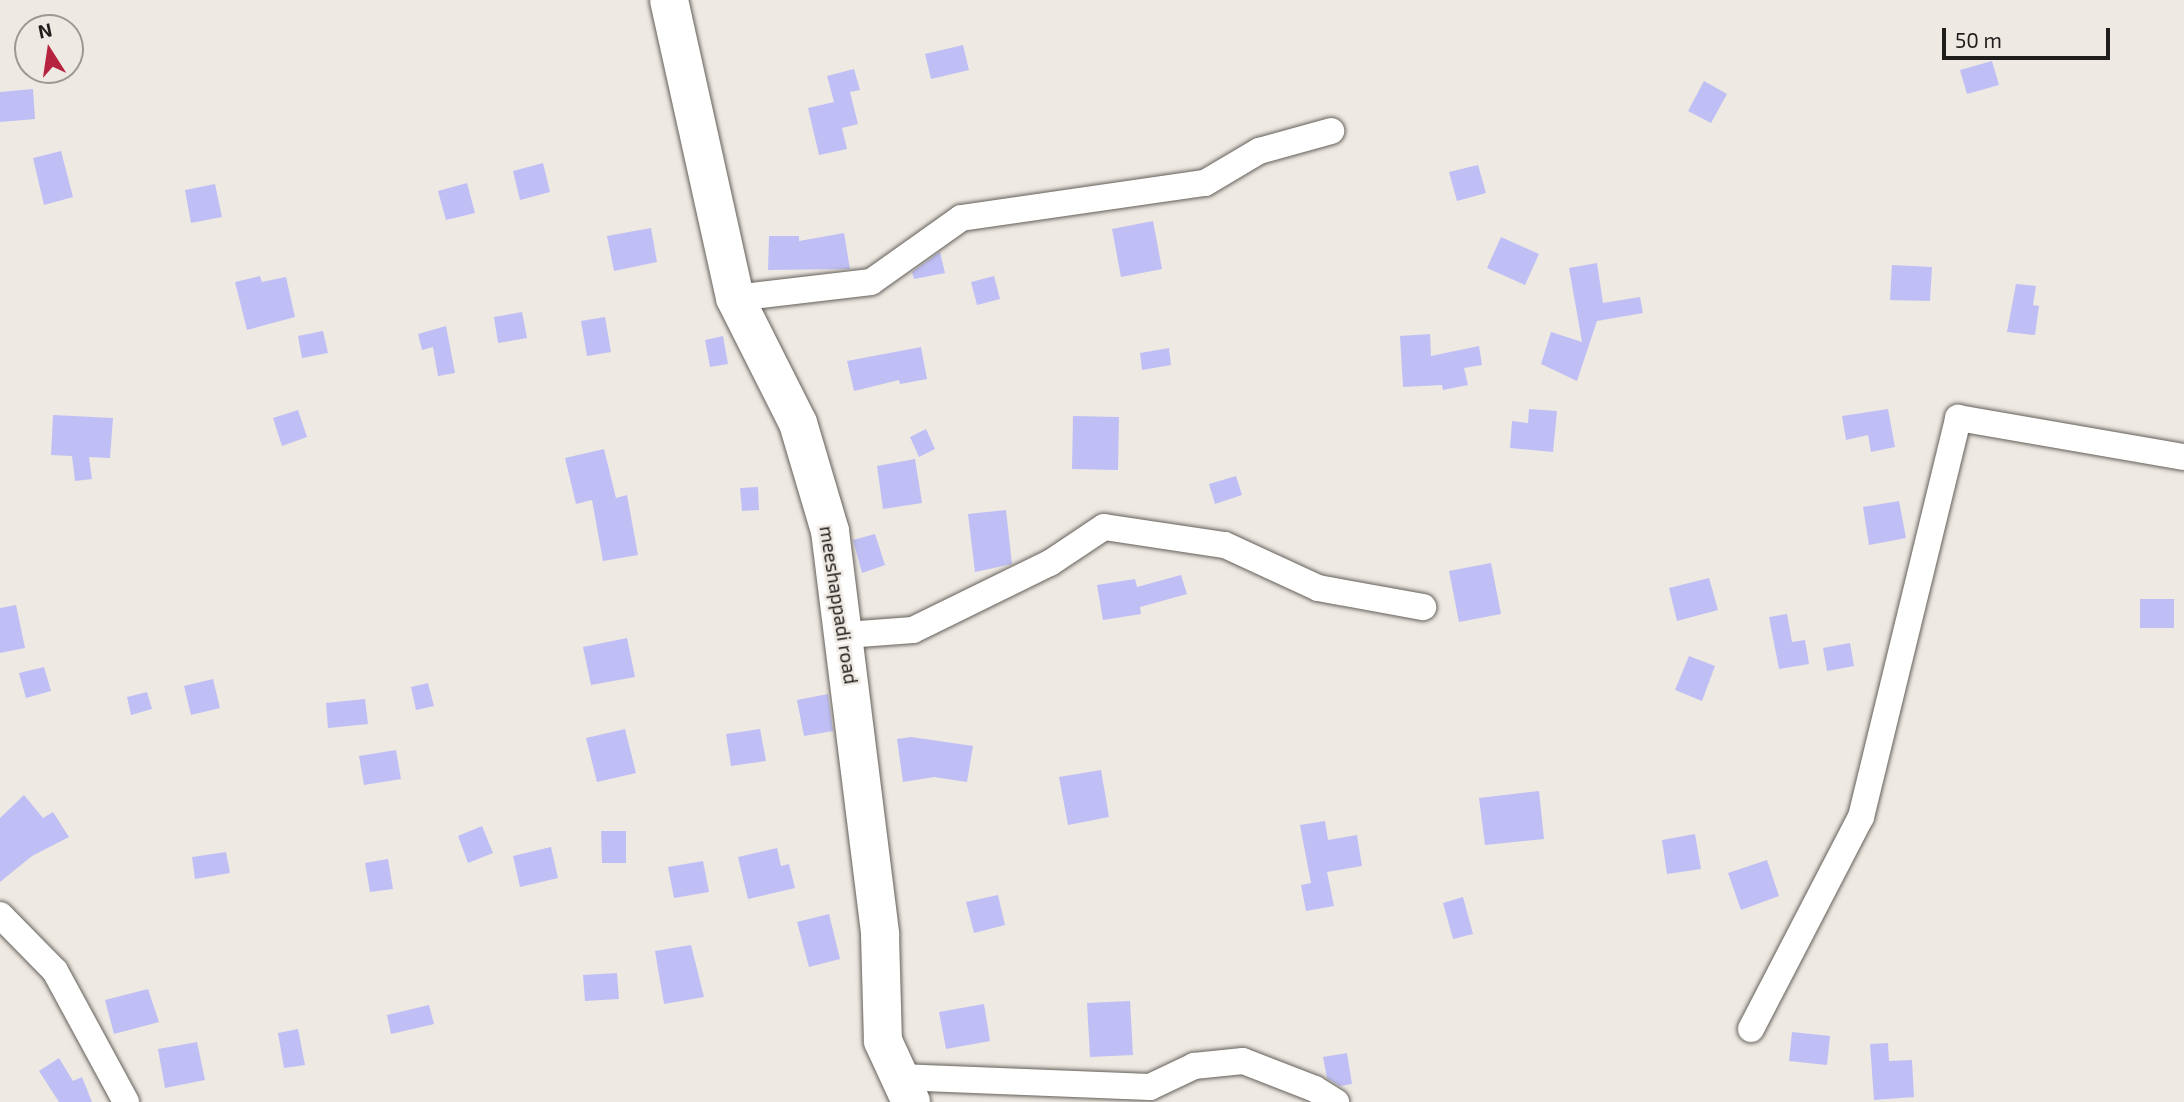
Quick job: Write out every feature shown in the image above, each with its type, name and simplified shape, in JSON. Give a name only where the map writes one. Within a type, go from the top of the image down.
[{"type":"street","name":"meeshappadi road","points":[[669,0],[735,298],[798,423],[830,531],[846,635],[880,935],[883,1041],[905,1089]]},
{"type":"street","points":[[735,298],[871,282],[961,218],[1205,183],[1259,151],[1331,131]]},
{"type":"street","points":[[1751,1029],[1861,817],[1958,418],[2184,457]]},
{"type":"street","points":[[846,635],[912,630],[1050,563],[1104,527],[1225,545],[1318,587],[1423,607]]},
{"type":"street","points":[[0,915],[55,971],[126,1102]]},
{"type":"street","points":[[905,1089],[1150,1087],[1194,1066],[1243,1061],[1315,1089],[1336,1102]]},
{"type":"building","points":[[963,45],[969,70],[931,79],[925,54]]},
{"type":"building","points":[[1992,61],[1999,85],[1967,94],[1960,70]]},
{"type":"building","points":[[854,69],[860,90],[850,92],[858,124],[842,128],[847,149],[819,155],[808,108],[834,102],[827,76]]},
{"type":"building","points":[[1704,81],[1727,94],[1711,123],[1688,111]]},
{"type":"building","points":[[33,89],[35,119],[0,122],[0,92]]},
{"type":"building","points":[[61,151],[73,197],[44,205],[33,158]]},
{"type":"building","points":[[543,163],[550,192],[520,200],[513,171]]},
{"type":"building","points":[[1478,165],[1486,193],[1457,201],[1449,172]]},
{"type":"building","points":[[467,183],[475,213],[446,220],[438,191]]},
{"type":"building","points":[[215,184],[222,217],[191,223],[185,190]]},
{"type":"building","points":[[1153,221],[1162,269],[1121,277],[1112,229]]},
{"type":"building","points":[[651,228],[657,262],[614,271],[607,236]]},
{"type":"building","points":[[844,233],[850,269],[768,270],[769,236],[799,236],[799,241]]},
{"type":"building","points":[[1501,237],[1539,254],[1525,285],[1487,268]]},
{"type":"building","points":[[940,252],[945,273],[914,279],[912,272]]},
{"type":"building","points":[[1597,263],[1603,303],[1640,297],[1643,313],[1597,321],[1577,381],[1541,364],[1551,332],[1582,342],[1569,268]]},
{"type":"building","points":[[1892,265],[1932,267],[1930,301],[1890,300]]},
{"type":"building","points":[[260,276],[262,282],[286,277],[295,317],[247,330],[235,282]]},
{"type":"building","points":[[994,276],[1000,299],[977,305],[971,282]]},
{"type":"building","points":[[2016,284],[2036,286],[2033,305],[2039,306],[2035,335],[2007,332]]},
{"type":"building","points":[[522,312],[527,338],[498,343],[494,317]]},
{"type":"building","points":[[605,317],[611,352],[587,356],[581,321]]},
{"type":"building","points":[[446,326],[455,373],[438,376],[433,347],[422,350],[418,334]]},
{"type":"building","points":[[323,331],[328,353],[302,358],[298,336]]},
{"type":"building","points":[[1430,334],[1431,356],[1479,346],[1482,365],[1464,368],[1468,385],[1443,390],[1442,385],[1403,387],[1400,336]]},
{"type":"building","points":[[723,336],[728,364],[710,367],[705,340]]},
{"type":"building","points":[[921,347],[927,379],[900,384],[899,380],[854,391],[847,361]]},
{"type":"building","points":[[1169,348],[1171,365],[1142,370],[1140,353]]},
{"type":"building","points":[[1529,409],[1557,411],[1553,452],[1510,448],[1512,421],[1528,423]]},
{"type":"building","points":[[1888,409],[1895,447],[1871,452],[1868,435],[1846,440],[1842,416]]},
{"type":"building","points":[[298,410],[307,437],[282,446],[273,418]]},
{"type":"building","points":[[53,415],[113,418],[110,458],[89,457],[92,479],[75,481],[72,456],[51,455]]},
{"type":"building","points":[[1073,416],[1119,417],[1118,470],[1072,469]]},
{"type":"building","points":[[926,429],[935,449],[919,457],[910,437]]},
{"type":"building","points":[[604,449],[616,498],[627,495],[638,555],[603,561],[592,500],[576,504],[565,458]]},
{"type":"building","points":[[915,459],[922,503],[883,509],[877,466]]},
{"type":"building","points":[[1236,476],[1242,495],[1215,504],[1209,484]]},
{"type":"building","points":[[758,487],[759,510],[742,511],[740,488]]},
{"type":"building","points":[[1899,501],[1906,538],[1869,545],[1863,507]]},
{"type":"building","points":[[1006,510],[1012,564],[975,572],[968,514]]},
{"type":"building","points":[[875,534],[885,565],[862,573],[853,540]]},
{"type":"building","points":[[1491,563],[1501,614],[1459,622],[1449,571]]},
{"type":"building","points":[[1181,575],[1187,594],[1140,607],[1141,614],[1103,620],[1097,585],[1135,579],[1137,587]]},
{"type":"building","points":[[1709,578],[1718,610],[1677,621],[1669,588]]},
{"type":"building","points":[[2140,599],[2174,599],[2174,628],[2140,628]]},
{"type":"building","points":[[16,605],[25,648],[0,653],[0,608]]},
{"type":"building","points":[[1787,614],[1792,642],[1805,640],[1809,664],[1779,669],[1769,617]]},
{"type":"building","points":[[627,638],[635,677],[591,685],[583,647]]},
{"type":"building","points":[[1850,643],[1854,666],[1827,671],[1823,648]]},
{"type":"building","points":[[1689,656],[1715,666],[1702,701],[1675,690]]},
{"type":"building","points":[[44,667],[51,691],[26,698],[19,673]]},
{"type":"building","points":[[213,679],[220,708],[191,715],[184,686]]},
{"type":"building","points":[[428,683],[434,706],[416,710],[411,687]]},
{"type":"building","points":[[147,692],[152,709],[131,715],[127,697]]},
{"type":"building","points":[[828,694],[833,731],[804,736],[797,700]]},
{"type":"building","points":[[365,699],[368,724],[328,728],[326,703]]},
{"type":"building","points":[[625,729],[636,773],[597,782],[586,738]]},
{"type":"building","points":[[760,729],[766,761],[731,766],[726,734]]},
{"type":"building","points":[[911,737],[973,746],[967,782],[934,777],[903,782],[897,739]]},
{"type":"building","points":[[396,750],[401,779],[364,785],[359,756]]},
{"type":"building","points":[[1101,770],[1109,817],[1068,825],[1059,777]]},
{"type":"building","points":[[1539,791],[1544,839],[1485,845],[1479,798]]},
{"type":"building","points":[[24,795],[43,818],[53,812],[69,837],[32,856],[0,882],[0,818]]},
{"type":"building","points":[[1325,821],[1328,840],[1357,835],[1362,866],[1327,872],[1334,906],[1306,911],[1301,885],[1311,883],[1300,825]]},
{"type":"building","points":[[482,826],[493,853],[468,863],[458,836]]},
{"type":"building","points":[[601,831],[626,831],[626,863],[602,863]]},
{"type":"building","points":[[1695,834],[1701,869],[1667,874],[1662,840]]},
{"type":"building","points":[[551,847],[558,878],[520,887],[513,856]]},
{"type":"building","points":[[777,848],[781,866],[789,864],[795,888],[748,899],[738,857]]},
{"type":"building","points":[[226,852],[230,873],[195,879],[192,857]]},
{"type":"building","points":[[388,859],[393,889],[370,892],[365,863]]},
{"type":"building","points":[[1767,860],[1779,896],[1741,910],[1728,873]]},
{"type":"building","points":[[703,861],[709,892],[674,898],[668,867]]},
{"type":"building","points":[[998,895],[1005,925],[974,933],[966,902]]},
{"type":"building","points":[[1463,897],[1473,934],[1453,939],[1443,903]]},
{"type":"building","points":[[829,914],[840,959],[809,967],[797,922]]},
{"type":"building","points":[[691,945],[704,997],[664,1004],[655,951]]},
{"type":"building","points":[[617,973],[619,999],[585,1001],[583,975]]},
{"type":"building","points":[[148,989],[159,1022],[114,1034],[105,1000]]},
{"type":"building","points":[[1130,1001],[1133,1055],[1090,1057],[1087,1003]]},
{"type":"building","points":[[984,1004],[990,1041],[946,1049],[939,1012]]},
{"type":"building","points":[[429,1005],[434,1024],[391,1034],[387,1015]]},
{"type":"building","points":[[298,1029],[305,1065],[284,1068],[278,1033]]},
{"type":"building","points":[[1792,1032],[1830,1036],[1827,1065],[1789,1061]]},
{"type":"building","points":[[197,1042],[205,1080],[165,1088],[158,1049]]},
{"type":"building","points":[[1888,1043],[1889,1061],[1912,1060],[1914,1097],[1874,1100],[1870,1044]]},
{"type":"building","points":[[1347,1053],[1352,1084],[1340,1086],[1327,1078],[1323,1057]]},
{"type":"building","points":[[59,1058],[73,1081],[82,1077],[92,1102],[59,1102],[39,1071]]}]
